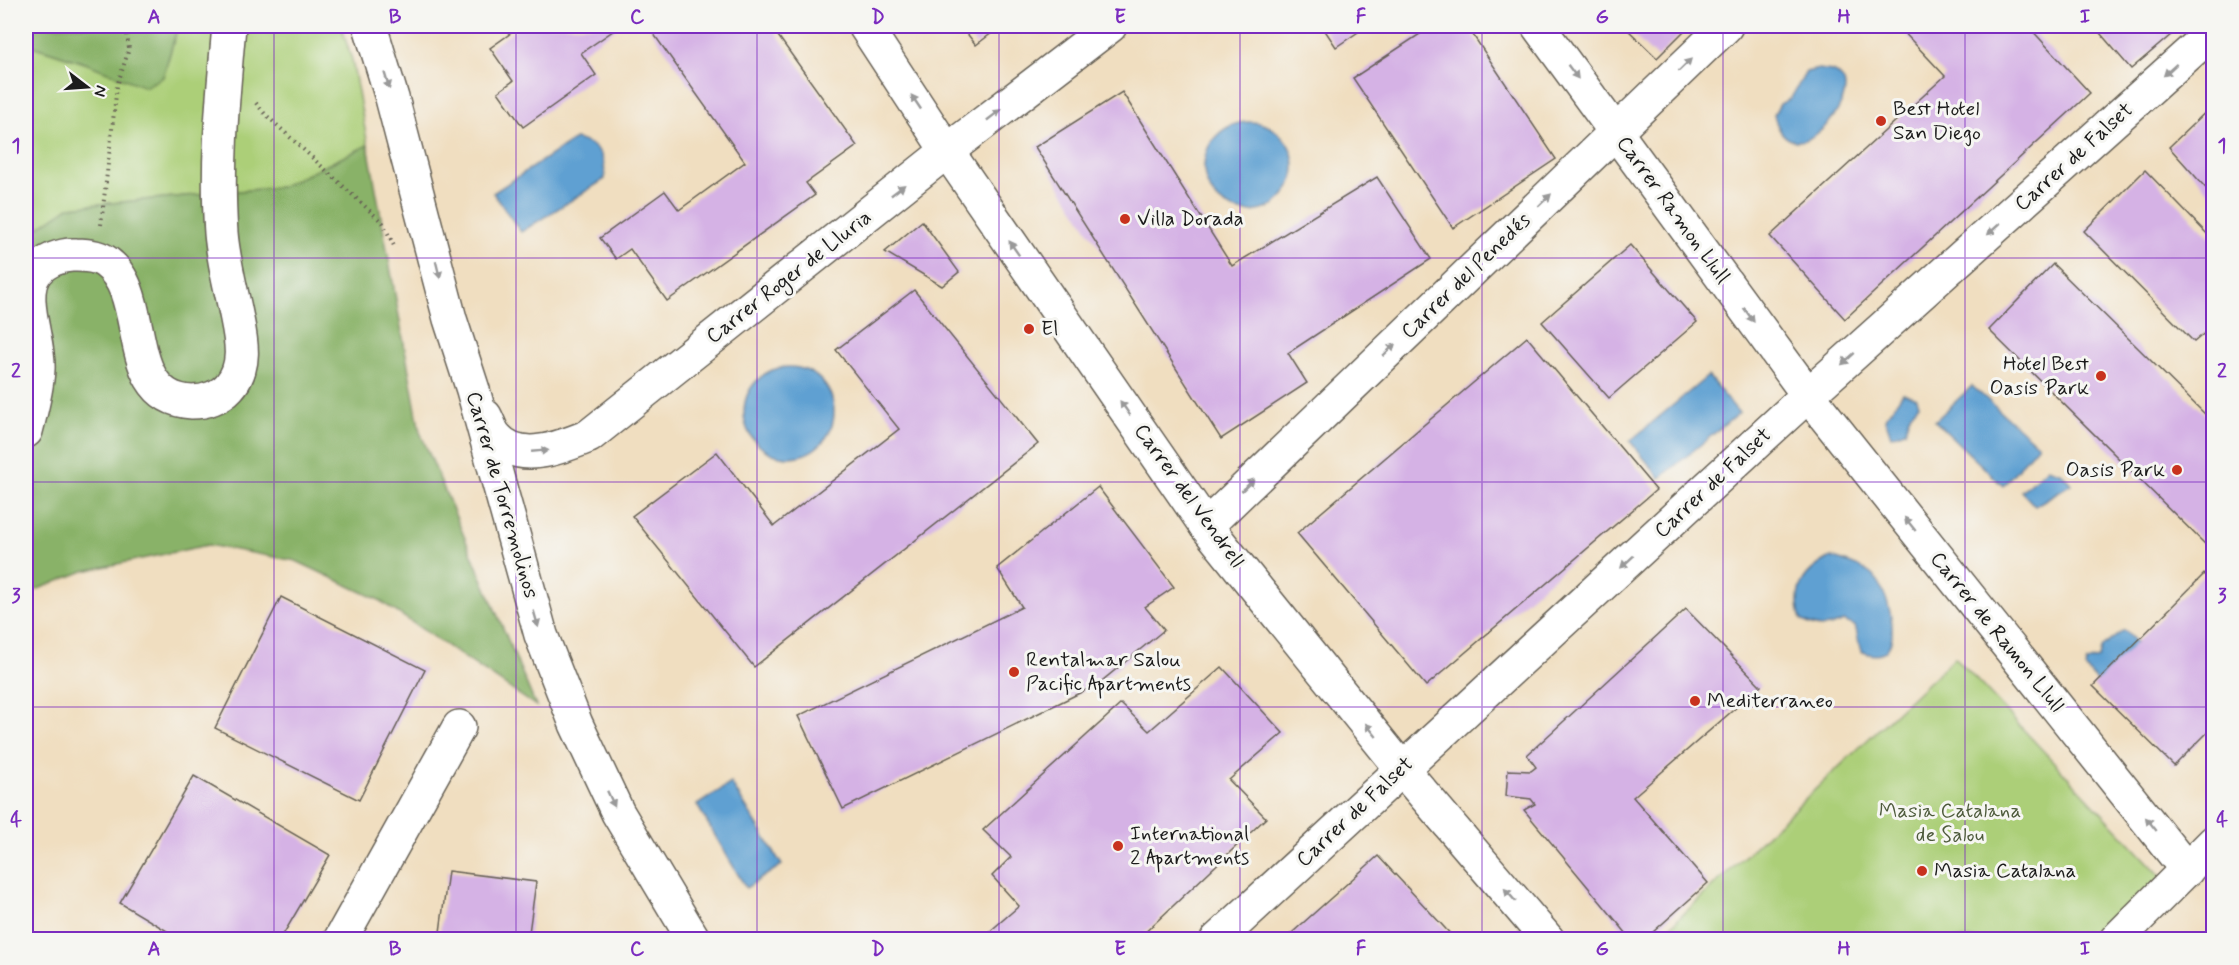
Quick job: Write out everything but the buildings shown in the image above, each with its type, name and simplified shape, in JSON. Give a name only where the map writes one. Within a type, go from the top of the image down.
[{"type":"street","points":[[26,431],[33,406],[38,369],[36,338],[28,298],[34,274],[47,262],[66,254],[93,257],[106,262],[118,277],[129,298],[138,342],[150,378],[162,391],[178,401],[199,402],[215,398],[229,387],[240,366],[242,341],[221,227],[220,148],[229,26]]},
{"type":"street","name":"Carrer de Torremolinos","points":[[370,26],[398,120],[450,319],[473,390],[541,635],[572,714],[618,813],[693,939]]},
{"type":"street","name":"Carrer del Vendrell","points":[[865,26],[948,151],[1206,526],[1402,769],[1548,939]]},
{"type":"street","name":"Carrer Roger de Lluria","points":[[473,390],[495,437],[507,447],[527,452],[555,449],[589,436],[948,151],[1110,26]]},
{"type":"street","name":"Carrer Ramon Llull","points":[[1538,26],[1808,396]]},
{"type":"street","name":"Carrer del Penedés","points":[[1206,526],[1726,26]]},
{"type":"street","name":"Carrer de Falset","points":[[1217,939],[1808,396],[2214,31]]},
{"type":"street","name":"Carrer de Ramon Llull","points":[[1808,396],[2187,870]]},
{"type":"street","points":[[340,939],[459,727]]},
{"type":"street","points":[[2115,939],[2214,842]]},
{"type":"path","points":[[93,257],[100,232],[117,86],[129,49],[126,26]]},
{"type":"path","points":[[265,114],[383,223]]},
{"type":"green space","points":[[26,26],[178,26],[163,77],[145,87],[85,63],[26,44]]},
{"type":"green space","points":[[178,26],[341,26],[352,60],[368,145],[281,187],[69,207],[31,233],[26,239],[26,44],[85,63],[163,77]]},
{"type":"green space","points":[[368,145],[420,432],[536,706],[377,599],[296,561],[208,545],[84,571],[26,594],[26,239],[31,233],[69,207],[281,187]]},
{"type":"green space","name":"Masia Catalana de Salou","points":[[1955,657],[2162,877],[2096,939],[1656,940]]},
{"type":"water","points":[[1819,69],[1833,72],[1841,77],[1845,88],[1842,102],[1834,117],[1822,130],[1808,139],[1795,141],[1783,134],[1774,115],[1780,104],[1791,98],[1806,72]]},
{"type":"water","points":[[1249,122],[1266,126],[1281,135],[1290,150],[1294,167],[1290,184],[1281,199],[1266,208],[1249,212],[1232,208],[1217,199],[1208,184],[1204,167],[1208,150],[1217,135],[1232,126]]},
{"type":"water","points":[[575,139],[590,144],[599,152],[604,163],[605,179],[521,232],[493,193]]},
{"type":"water","points":[[789,367],[806,370],[821,380],[831,395],[834,412],[831,429],[821,444],[806,454],[789,457],[772,454],[757,444],[747,429],[744,412],[747,395],[757,380],[772,370]]},
{"type":"water","points":[[1708,376],[1739,413],[1660,478],[1630,441]]},
{"type":"water","points":[[1972,386],[2038,445],[2003,486],[1935,421]]},
{"type":"water","points":[[1903,393],[1917,398],[1919,404],[1909,416],[1905,431],[1891,436],[1885,418]]},
{"type":"water","points":[[2048,468],[2062,473],[2071,484],[2035,506],[2021,491]]},
{"type":"water","points":[[1831,557],[1864,570],[1880,585],[1886,598],[1892,628],[1891,641],[1886,651],[1876,655],[1861,651],[1855,626],[1844,621],[1822,627],[1801,620],[1798,599],[1802,582],[1813,569]]},
{"type":"water","points":[[2124,630],[2139,645],[2102,687],[2085,668],[2087,662],[2099,658],[2101,648]]},
{"type":"water","points":[[731,783],[782,865],[746,888],[697,805]]},
{"type":"place","name":"Best Hotel San Diego","points":[[1881,121]]},
{"type":"place","name":"Villa Dorada","points":[[1125,219]]},
{"type":"place","name":"El","points":[[1029,329]]},
{"type":"place","name":"Hotel Best Oasis Park","points":[[2101,376]]},
{"type":"place","name":"Oasis Park","points":[[2177,470]]},
{"type":"place","name":"Rentalmar Salou Pacific Apartments","points":[[1014,672]]},
{"type":"place","name":"Mediterraneo","points":[[1695,701]]},
{"type":"place","name":"International 2 Apartments","points":[[1118,846]]},
{"type":"place","name":"Masia Catalana","points":[[1922,871]]}]
